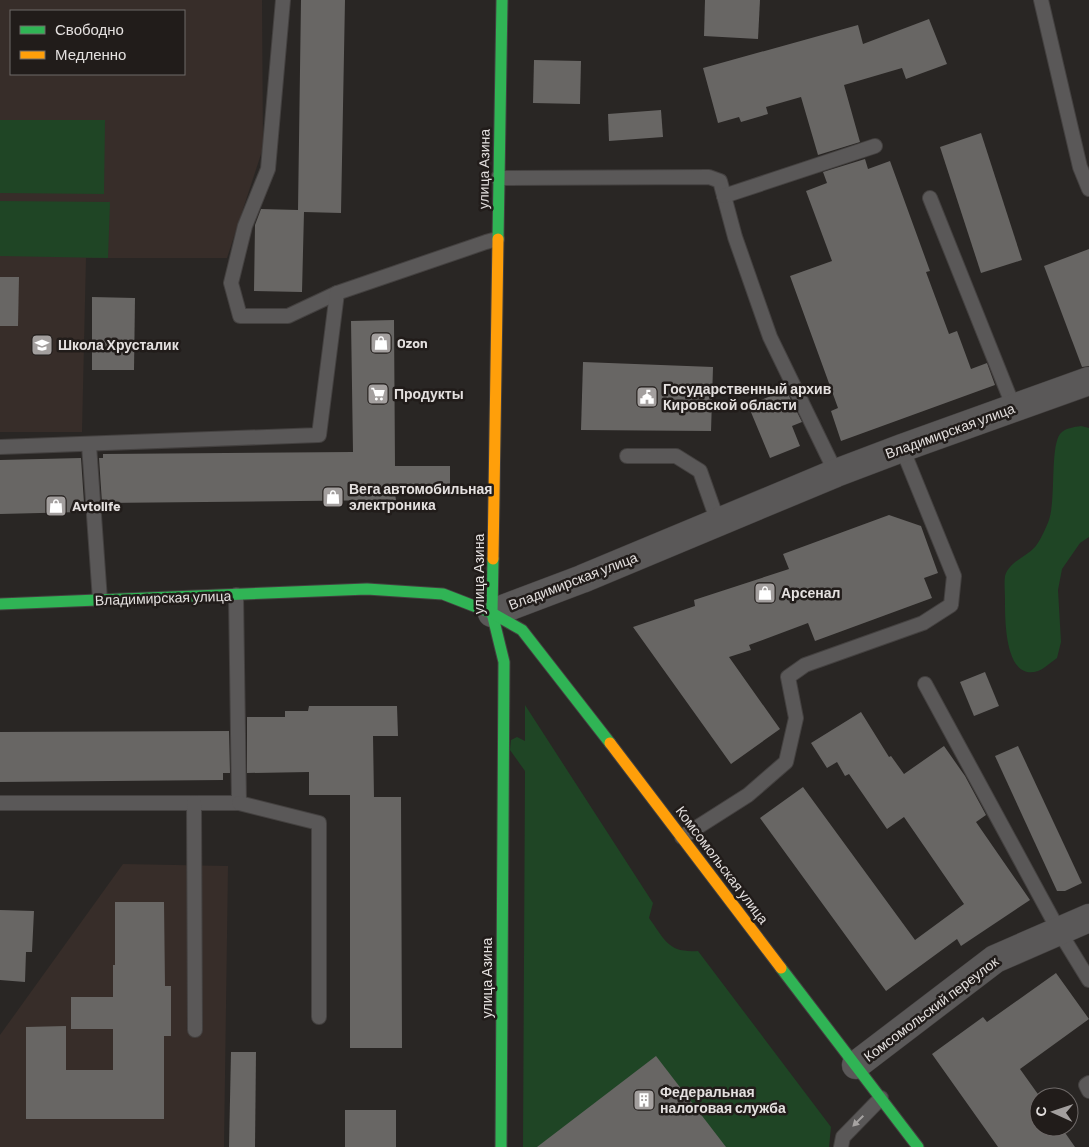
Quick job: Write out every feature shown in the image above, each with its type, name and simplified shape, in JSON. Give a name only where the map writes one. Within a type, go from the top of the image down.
[{"type":"main road","name":"улица Азина","points":[[501,1147],[504,662],[492,613],[502,0]]},
{"type":"main road","name":"Владимирская улица","points":[[0,604],[366,589],[443,594],[492,613]]},
{"type":"main road","name":"Комсомольская улица","points":[[492,613],[522,630],[918,1147]]},
{"type":"street","name":"Владимирская улица","points":[[492,613],[582,579],[836,473],[1089,381]]},
{"type":"street","name":"Комсомольский переулок","points":[[856,1065],[994,959],[1089,918]]},
{"type":"lane","points":[[283,0],[268,169],[245,226],[231,283],[240,316],[288,316],[337,293],[486,242],[497,240]]},
{"type":"lane","points":[[1041,0],[1080,167],[1089,189]]},
{"type":"lane","points":[[724,196],[875,146]]},
{"type":"lane","points":[[498,178],[709,177],[720,182],[735,237],[770,337],[836,473]]},
{"type":"lane","points":[[930,198],[1014,408]]},
{"type":"lane","points":[[0,447],[319,435],[337,293]]},
{"type":"lane","points":[[89,445],[100,600]]},
{"type":"lane","points":[[682,837],[748,795],[786,762],[796,718],[788,677],[805,665],[923,623],[951,605],[954,576],[902,448]]},
{"type":"lane","points":[[627,456],[676,456],[700,471],[718,522]]},
{"type":"lane","points":[[236,595],[238,803]]},
{"type":"lane","points":[[925,684],[1059,931],[1089,980]]},
{"type":"lane","points":[[0,803],[238,803],[319,823],[319,1017]]},
{"type":"lane","points":[[194,803],[195,1030]]},
{"type":"lane","points":[[1089,1083],[1086,1085],[1089,1091]]},
{"type":"lane","points":[[841,1147],[843,1137],[881,1098]]},
{"type":"shaded area","points":[[0,0],[262,0],[263,148],[227,258],[86,258],[82,432],[0,432]]},
{"type":"shaded area","points":[[123,864],[228,866],[224,1147],[0,1147],[0,1035]]},
{"type":"green space","points":[[0,120],[105,120],[104,194],[0,193]]},
{"type":"green space","points":[[0,201],[110,202],[108,258],[0,256]]},
{"type":"green space","points":[[1081,426],[1089,428],[1089,537],[1080,543],[1062,569],[1058,590],[1061,642],[1057,658],[1038,671],[1027,672],[1018,667],[1013,658],[1006,633],[1005,576],[1014,563],[1035,547],[1049,520],[1055,450],[1060,434],[1067,429]]},
{"type":"green space","points":[[525,705],[653,903],[649,918],[668,944],[680,950],[698,951],[831,1127],[829,1147],[523,1147],[525,771],[510,750],[511,740],[517,737],[525,741]]},
{"type":"building","points":[[301,0],[345,0],[341,213],[304,212],[302,292],[254,291],[255,225],[261,209],[298,210]]},
{"type":"building","points":[[705,0],[760,0],[758,39],[704,36]]},
{"type":"building","points":[[929,19],[947,64],[906,79],[902,68],[844,85],[860,142],[818,155],[801,97],[766,107],[768,114],[741,122],[739,117],[718,123],[703,68],[858,25],[863,44]]},
{"type":"building","points":[[534,60],[581,61],[580,104],[533,103]]},
{"type":"building","points":[[661,110],[663,137],[609,141],[608,114]]},
{"type":"building","points":[[981,133],[1022,260],[981,273],[940,147]]},
{"type":"building","points":[[865,159],[868,169],[890,161],[930,271],[926,272],[949,334],[957,331],[971,369],[987,363],[995,385],[841,441],[831,411],[838,408],[790,276],[832,261],[806,191],[827,183],[823,172]]},
{"type":"building","points":[[1089,249],[1089,366],[1082,367],[1044,266]]},
{"type":"building","points":[[0,277],[19,277],[18,326],[0,326]]},
{"type":"building","points":[[92,297],[135,298],[134,370],[92,370]]},
{"type":"building","points":[[394,320],[395,466],[450,466],[450,494],[395,494],[396,500],[102,503],[99,458],[103,458],[103,454],[353,452],[351,321]]},
{"type":"building","points":[[583,362],[713,367],[711,431],[581,430]]},
{"type":"building","points":[[786,390],[802,422],[792,426],[800,446],[770,458],[748,405]]},
{"type":"building","points":[[81,458],[84,503],[81,503],[81,512],[0,514],[0,460]]},
{"type":"building","points":[[889,515],[921,526],[938,573],[924,578],[932,598],[815,641],[808,623],[749,645],[751,650],[729,657],[780,729],[731,764],[633,627],[695,606],[694,600],[789,569],[783,554]]},
{"type":"building","points":[[985,672],[999,706],[974,716],[960,682]]},
{"type":"building","points":[[309,706],[397,706],[398,736],[373,736],[374,797],[401,797],[402,1048],[350,1048],[350,795],[309,795],[309,772],[247,773],[247,717],[285,717],[285,711],[308,711]]},
{"type":"building","points":[[861,712],[889,757],[891,756],[904,774],[944,746],[965,776],[986,815],[976,822],[1030,900],[961,946],[957,939],[886,991],[760,818],[803,787],[915,940],[964,904],[904,817],[887,829],[849,774],[845,776],[837,762],[827,768],[811,743]]},
{"type":"building","points":[[229,731],[230,773],[223,773],[223,780],[0,782],[0,732]]},
{"type":"building","points":[[1018,746],[1082,883],[1065,891],[1057,891],[995,756]]},
{"type":"building","points":[[115,902],[164,902],[165,986],[171,986],[171,1036],[164,1036],[164,1119],[26,1119],[26,1027],[66,1026],[66,1070],[113,1070],[113,1029],[71,1029],[71,997],[113,997]]},
{"type":"building","points":[[0,910],[34,911],[32,952],[26,952],[25,982],[0,980]]},
{"type":"building","points":[[1056,973],[1089,1019],[1020,1069],[1033,1087],[1029,1087],[1029,1137],[1068,1137],[1075,1147],[998,1147],[932,1054],[983,1017],[987,1022]]},
{"type":"building","points":[[231,1052],[256,1052],[255,1147],[229,1147]]},
{"type":"building","name":"Федеральная налоговая служба","points":[[656,1056],[726,1147],[537,1147]]},
{"type":"building","points":[[345,1110],[396,1110],[396,1147],[345,1147]]},
{"type":"traffic: fast","points":[[498,239],[502,0]]},
{"type":"traffic: fast","points":[[493,559],[492,613],[504,662],[501,1147]]},
{"type":"traffic: fast","points":[[0,604],[367,589],[443,594],[492,613],[522,630],[610,743]]},
{"type":"traffic: fast","points":[[781,968],[918,1147]]},
{"type":"traffic: slow","points":[[493,559],[498,239]]},
{"type":"traffic: slow","points":[[610,743],[781,968]]},
{"type":"place","name":"Ozon","points":[[381,343]]},
{"type":"place","name":"Школа Хрусталик","points":[[42,345]]},
{"type":"place","name":"Продукты","points":[[378,394]]},
{"type":"place","name":"Государственный архив Кировской области","points":[[647,397]]},
{"type":"place","name":"Вега автомобильная электроника","points":[[333,497]]},
{"type":"place","name":"Avtolife","points":[[56,506]]},
{"type":"place","name":"Арсенал","points":[[765,593]]},
{"type":"place","name":"Федеральная налоговая служба","points":[[644,1100]]}]
